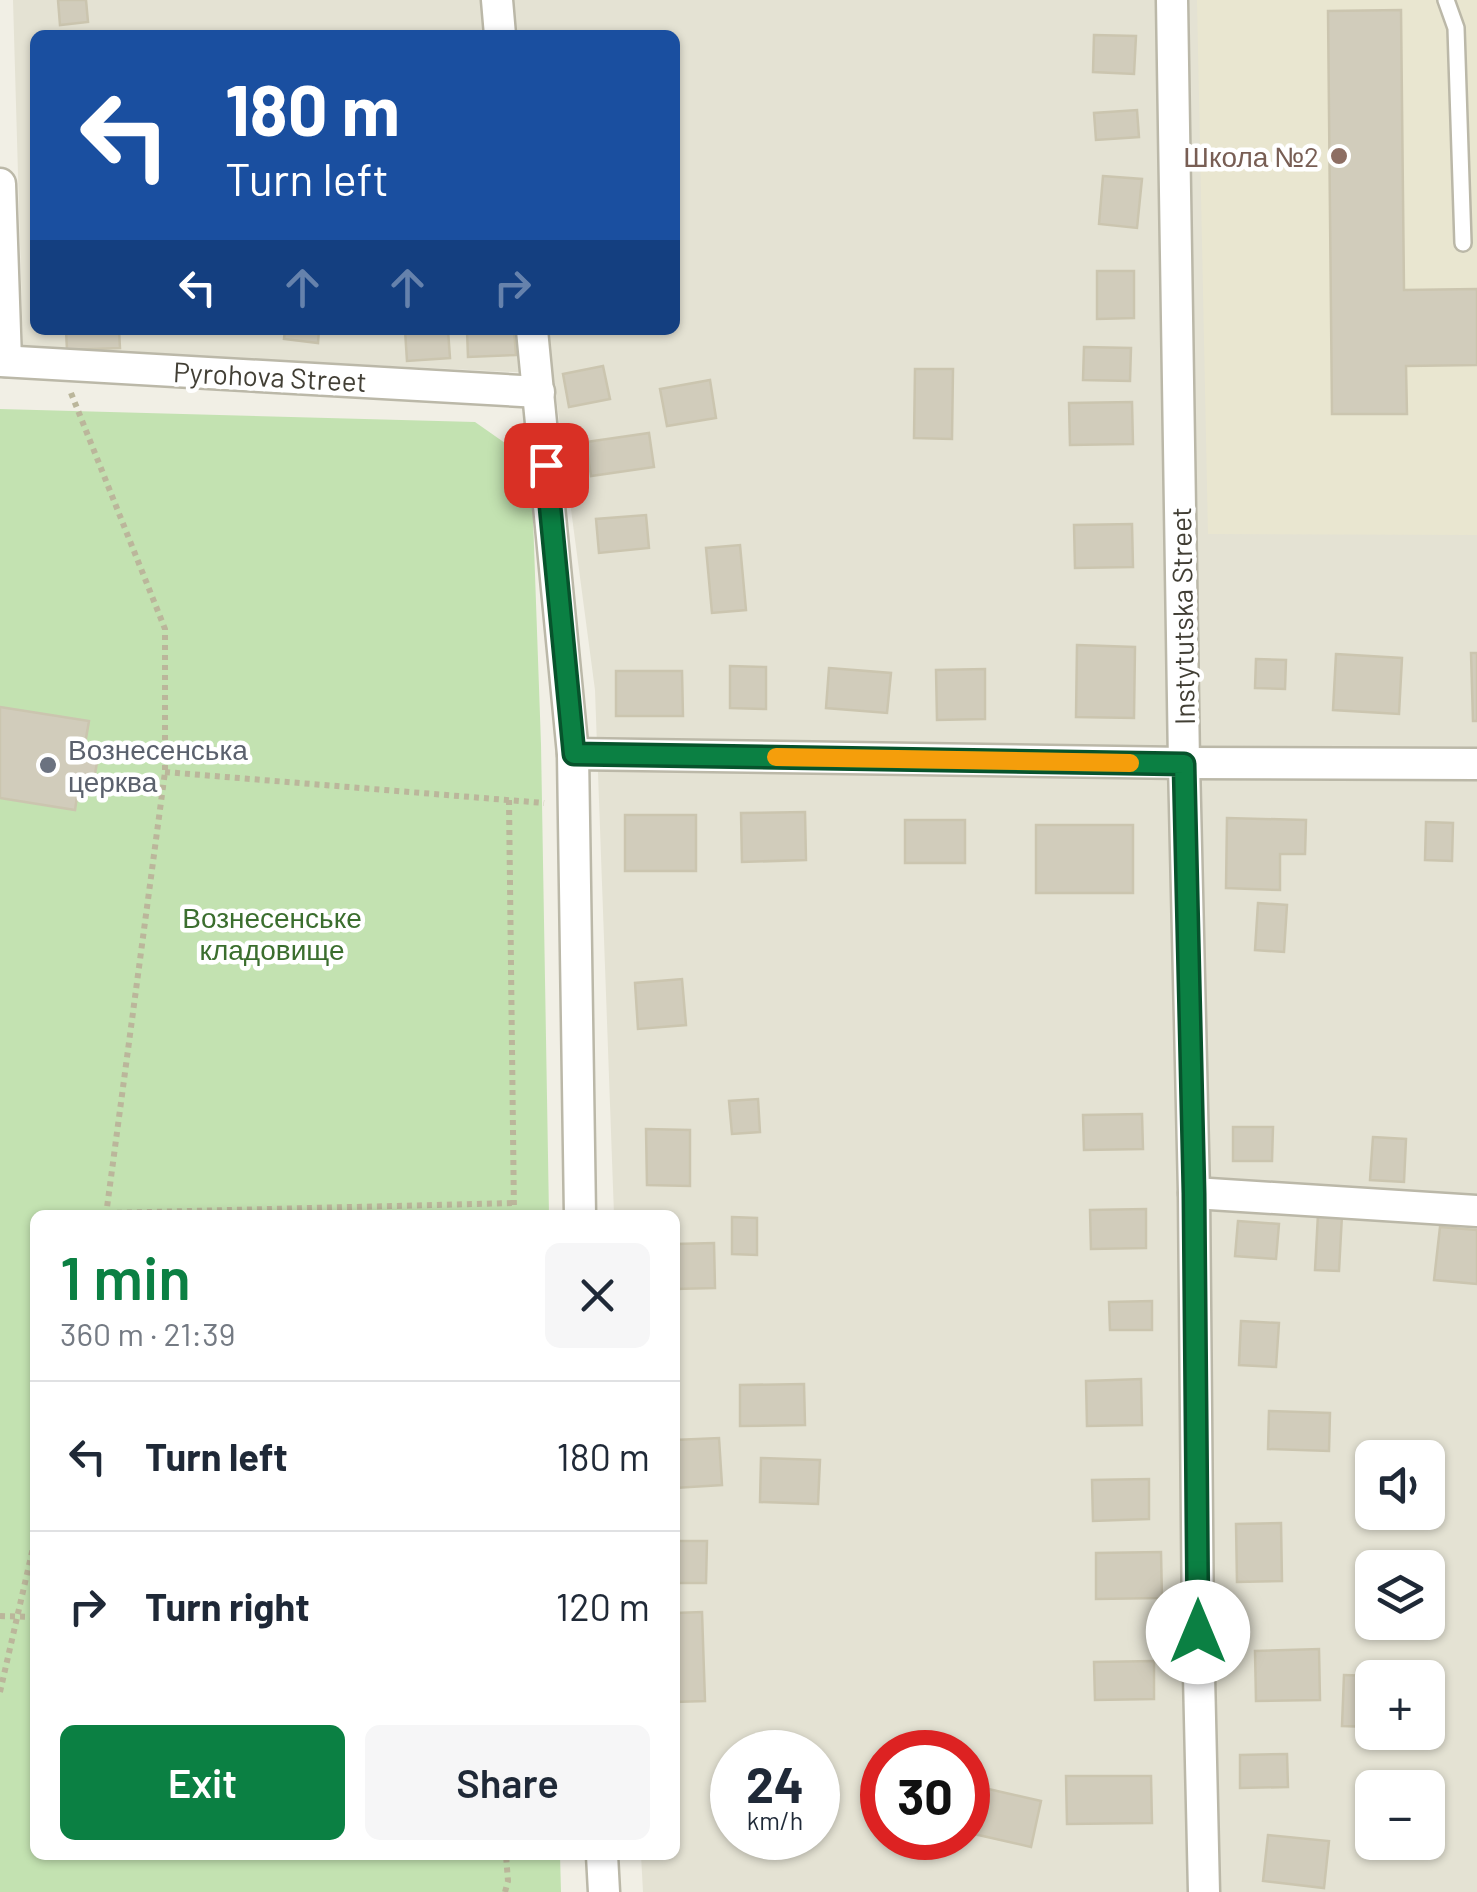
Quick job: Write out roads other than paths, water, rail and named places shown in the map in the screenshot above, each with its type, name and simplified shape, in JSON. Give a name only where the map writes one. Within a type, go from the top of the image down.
[{"type":"street","points":[[497,0],[500,30]]},
{"type":"street","name":"Instytutska Street","points":[[1172,0],[1204,1892]]},
{"type":"street","points":[[0,184],[3,361]]},
{"type":"street","points":[[533,335],[574,754],[580,1210]]},
{"type":"street","name":"Pyrohova Street","points":[[3,361],[539,392]]},
{"type":"street","points":[[574,754],[1184,764],[1477,764]]},
{"type":"street","points":[[1194,1193],[1477,1212]]},
{"type":"street","points":[[602,1860],[604,1892]]},
{"type":"lane","points":[[1446,0],[1456,28],[1463,243]]},
{"type":"place","name":"Школа №2","points":[[1339,156]]},
{"type":"place","name":"Вознесенська церква","points":[[48,765]]},
{"type":"park label","name":"Вознесенське кладовище","points":[[272,933]]}]
